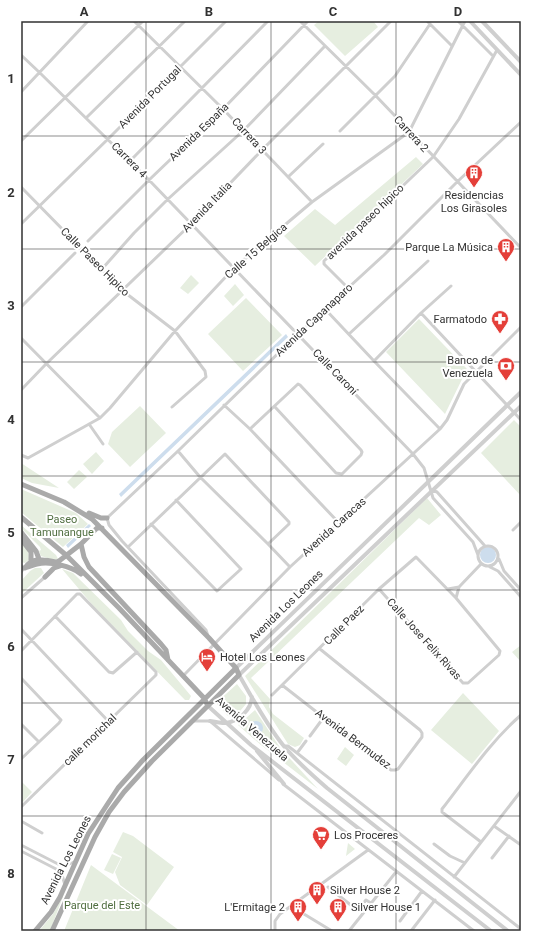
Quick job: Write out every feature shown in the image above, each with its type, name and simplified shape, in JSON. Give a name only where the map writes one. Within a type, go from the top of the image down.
[{"type":"main road","name":"Avenida Venezuela","points":[[22,485],[78,509],[92,519],[215,644],[236,668],[239,675]]},
{"type":"main road","points":[[78,509],[101,518],[107,518]]},
{"type":"main road","name":"Avenida Venezuela","points":[[21,517],[66,555],[119,608],[204,698],[208,706]]},
{"type":"main road","points":[[22,568],[31,560],[39,559],[56,562],[81,544],[97,528],[102,528]]},
{"type":"main road","points":[[21,532],[36,551],[39,559]]},
{"type":"main road","points":[[21,539],[31,552],[31,560]]},
{"type":"main road","points":[[81,544],[84,557],[89,567],[161,644],[166,650],[168,660]]},
{"type":"main road","points":[[22,568],[39,563],[73,568],[119,608]]},
{"type":"main road","points":[[45,577],[54,568],[64,566]]},
{"type":"main road","name":"Avenida Los Leones","points":[[35,931],[51,912],[88,834],[118,788],[143,760],[236,668]]},
{"type":"main road","name":"Avenida Los Leones","points":[[52,931],[92,844],[109,812],[124,792],[152,761],[239,675]]},
{"type":"street","points":[[21,92],[88,21]]},
{"type":"street","name":"Carrera 3","points":[[134,21],[244,130],[312,202]]},
{"type":"street","points":[[21,141],[143,21]]},
{"type":"street","points":[[86,118],[185,21]]},
{"type":"street","name":"Avenida Portugal","points":[[21,224],[226,21]]},
{"type":"street","points":[[130,161],[268,21]]},
{"type":"street","name":"Carrera 2","points":[[300,21],[376,96],[521,248]]},
{"type":"street","name":"Avenida España","points":[[88,241],[223,109],[308,21]]},
{"type":"street","name":"Avenida Italia","points":[[21,390],[191,224],[262,150],[391,21]]},
{"type":"street","points":[[427,21],[452,46]]},
{"type":"street","points":[[458,21],[493,56]]},
{"type":"street","name":"Calle 15 Belgica","points":[[21,455],[28,458],[100,418],[175,331],[234,268],[312,202],[409,132],[465,21]]},
{"type":"street","points":[[470,21],[521,75]]},
{"type":"street","points":[[482,21],[521,62]]},
{"type":"street","points":[[340,131],[395,76],[430,24]]},
{"type":"street","points":[[102,269],[134,233],[168,199],[244,130],[325,46]]},
{"type":"street","points":[[433,157],[459,119],[497,50]]},
{"type":"street","name":"Carrera 4","points":[[21,56],[66,97],[168,199],[234,268]]},
{"type":"street","name":"Avenida Capanaparo","points":[[107,518],[521,122]]},
{"type":"street","points":[[288,177],[323,144]]},
{"type":"street","name":"avenida paseo hipico","points":[[348,288],[324,264],[324,261],[433,157]]},
{"type":"street","name":"Calle Paseo Hipico","points":[[21,187],[122,291],[175,331],[206,374],[206,377],[172,408]]},
{"type":"street","points":[[21,307],[75,253]]},
{"type":"street","points":[[350,334],[428,261]]},
{"type":"street","name":"Calle Caroní","points":[[234,268],[413,454],[424,468],[432,490],[433,498],[473,542],[478,555]]},
{"type":"street","points":[[374,361],[421,313],[451,286]]},
{"type":"street","points":[[325,309],[440,429]]},
{"type":"street","points":[[421,313],[521,420]]},
{"type":"street","name":"Avenida Caracas","points":[[183,676],[290,567],[440,429],[447,420],[464,384],[521,326]]},
{"type":"street","points":[[21,338],[100,418]]},
{"type":"street","points":[[250,429],[298,384],[361,450],[361,455],[342,474],[336,473],[275,407]]},
{"type":"street","name":"Avenida Los Leones","points":[[236,668],[521,392]]},
{"type":"street","points":[[224,405],[250,429],[339,523]]},
{"type":"street","name":"Avenida Los Leones","points":[[239,675],[521,406]]},
{"type":"street","points":[[90,424],[103,444]]},
{"type":"street","points":[[178,451],[200,477],[290,567]]},
{"type":"street","points":[[128,547],[225,454],[289,522],[289,524],[268,544]]},
{"type":"street","points":[[432,490],[437,492],[485,546]]},
{"type":"street","points":[[151,524],[217,591],[241,569],[176,500]]},
{"type":"street","points":[[107,518],[109,525],[206,630],[209,638]]},
{"type":"street","points":[[513,530],[521,522]]},
{"type":"street","points":[[499,558],[497,563],[487,567],[481,564],[478,555],[480,550],[485,546],[491,546],[496,550],[504,571],[521,590]]},
{"type":"street","name":"Calle Paez","points":[[272,695],[379,589],[416,556]]},
{"type":"street","name":"Calle Jose Felix Rivas","points":[[379,589],[463,682],[468,684],[500,653],[456,598],[416,556]]},
{"type":"street","points":[[456,598],[459,587],[481,564]]},
{"type":"street","points":[[490,566],[498,571],[521,596]]},
{"type":"street","points":[[21,598],[45,577]]},
{"type":"street","points":[[448,589],[459,587]]},
{"type":"street","points":[[21,651],[32,641],[55,616],[77,594],[82,595],[137,652],[113,673],[109,672],[55,616]]},
{"type":"street","points":[[21,629],[109,722]]},
{"type":"street","name":"Avenida Bermudez","points":[[282,686],[391,770],[398,769],[422,737],[422,733],[320,649]]},
{"type":"street","name":"calle morichal","points":[[21,807],[154,679],[156,672],[137,652]]},
{"type":"street","name":"Avenida Venezuela","points":[[239,675],[283,745],[306,770],[508,931]]},
{"type":"street","points":[[21,678],[61,720],[21,760]]},
{"type":"street","points":[[210,721],[226,723],[238,718],[246,712],[251,703],[252,696]]},
{"type":"street","name":"Avenida Venezuela","points":[[208,706],[251,744],[491,931]]},
{"type":"street","points":[[481,842],[442,812],[442,809],[486,752],[521,715]]},
{"type":"street","points":[[310,736],[324,717]]},
{"type":"street","name":"Avenida Venezuela","points":[[192,721],[210,721],[266,770],[474,931]]},
{"type":"street","points":[[21,724],[39,742]]},
{"type":"street","points":[[297,753],[306,741]]},
{"type":"street","points":[[251,744],[284,784]]},
{"type":"street","name":"Avenida Venezuela","points":[[283,745],[288,746],[521,929]]},
{"type":"street","points":[[454,877],[521,791]]},
{"type":"street","points":[[21,820],[42,833]]},
{"type":"street","points":[[494,826],[521,845]]},
{"type":"street","points":[[492,858],[509,836]]},
{"type":"street","points":[[434,844],[452,857],[465,863]]},
{"type":"street","points":[[21,845],[58,864],[67,865],[76,861]]},
{"type":"street","points":[[275,931],[275,921],[280,914],[368,850]]},
{"type":"street","points":[[21,851],[56,869],[62,875],[65,885]]},
{"type":"street","points":[[349,931],[396,872]]},
{"type":"street","points":[[328,887],[357,910],[366,900],[371,903]]},
{"type":"street","points":[[400,921],[422,891]]},
{"type":"street","points":[[411,931],[435,900]]},
{"type":"street","points":[[299,911],[332,931]]},
{"type":"green space","points":[[319,21],[373,21],[378,27],[345,56],[314,25]]},
{"type":"green space","points":[[416,157],[423,164],[315,266],[284,236],[315,209],[335,225]]},
{"type":"green space","points":[[191,275],[199,283],[188,294],[180,288]]},
{"type":"green space","points":[[235,284],[244,295],[233,306],[224,296]]},
{"type":"green space","points":[[246,298],[282,335],[243,371],[208,334]]},
{"type":"green space","points":[[419,319],[467,369],[445,414],[386,352]]},
{"type":"green space","points":[[140,406],[166,433],[130,467],[108,444],[112,432]]},
{"type":"green space","points":[[514,420],[521,427],[521,496],[481,453]]},
{"type":"green space","points":[[96,452],[104,461],[92,474],[83,464]]},
{"type":"green space","points":[[21,463],[59,488],[32,483],[21,478]]},
{"type":"green space","points":[[79,470],[87,477],[74,489],[67,482]]},
{"type":"green space","name":"Paseo Tamunangue","points":[[21,489],[76,513],[88,524],[63,547],[21,512]]},
{"type":"green space","points":[[427,498],[441,515],[429,525],[419,518],[251,678],[270,699],[269,707],[273,714],[304,738],[300,745],[295,747],[288,744],[245,676]]},
{"type":"green space","points":[[21,525],[56,555],[58,559],[54,560],[41,556],[39,551],[41,550],[40,547],[21,528]]},
{"type":"green space","points":[[21,541],[28,550],[29,560],[25,563],[21,562]]},
{"type":"green space","points":[[35,568],[41,568],[44,573],[21,594],[21,581],[30,571]]},
{"type":"green space","points":[[62,569],[73,573],[121,620],[128,631],[148,651],[161,660],[191,696],[189,700],[185,700],[95,608]]},
{"type":"green space","points":[[521,645],[521,662],[512,652]]},
{"type":"green space","points":[[237,684],[246,696],[246,704],[235,717],[228,716],[216,703]]},
{"type":"green space","points":[[463,693],[499,731],[472,764],[431,730]]},
{"type":"green space","points":[[255,710],[281,749],[318,789],[261,745],[238,725]]},
{"type":"green space","points":[[345,747],[354,755],[346,766],[337,759]]},
{"type":"green space","points":[[21,781],[32,792],[23,802],[21,800]]},
{"type":"green space","points":[[123,832],[133,836],[174,867],[147,905],[120,885],[115,872],[123,855],[122,857],[113,852]]},
{"type":"green space","points":[[348,843],[355,849],[346,856]]},
{"type":"green space","points":[[112,854],[121,858],[113,874],[104,870]]},
{"type":"green space","name":"Parque del Este","points":[[91,865],[180,931],[64,931]]},
{"type":"green space","points":[[64,894],[50,931],[39,931],[53,914]]},
{"type":"water","points":[[286,334],[288,337],[121,497],[119,494]]},
{"type":"water","points":[[89,524],[91,526],[68,548],[66,545]]},
{"type":"water","points":[[488,547],[494,549],[496,555],[494,561],[488,563],[482,561],[480,555],[482,549]]},
{"type":"water","points":[[256,721],[261,723],[263,728],[261,733],[256,735],[251,733],[249,728],[251,723]]},
{"type":"place","name":"Residencias Los Girasoles","points":[[474,188]]},
{"type":"place","name":"Parque La Música","points":[[506,262]]},
{"type":"place","name":"Farmatodo","points":[[500,334]]},
{"type":"place","name":"Banco de Venezuela","points":[[506,381]]},
{"type":"place","name":"Hotel Los Leones","points":[[207,672]]},
{"type":"place","name":"Los Proceres","points":[[321,850]]},
{"type":"place","name":"Silver House 2","points":[[317,905]]},
{"type":"place","name":"L'Ermitage 2","points":[[298,922]]},
{"type":"place","name":"Silver House 1","points":[[338,922]]}]
